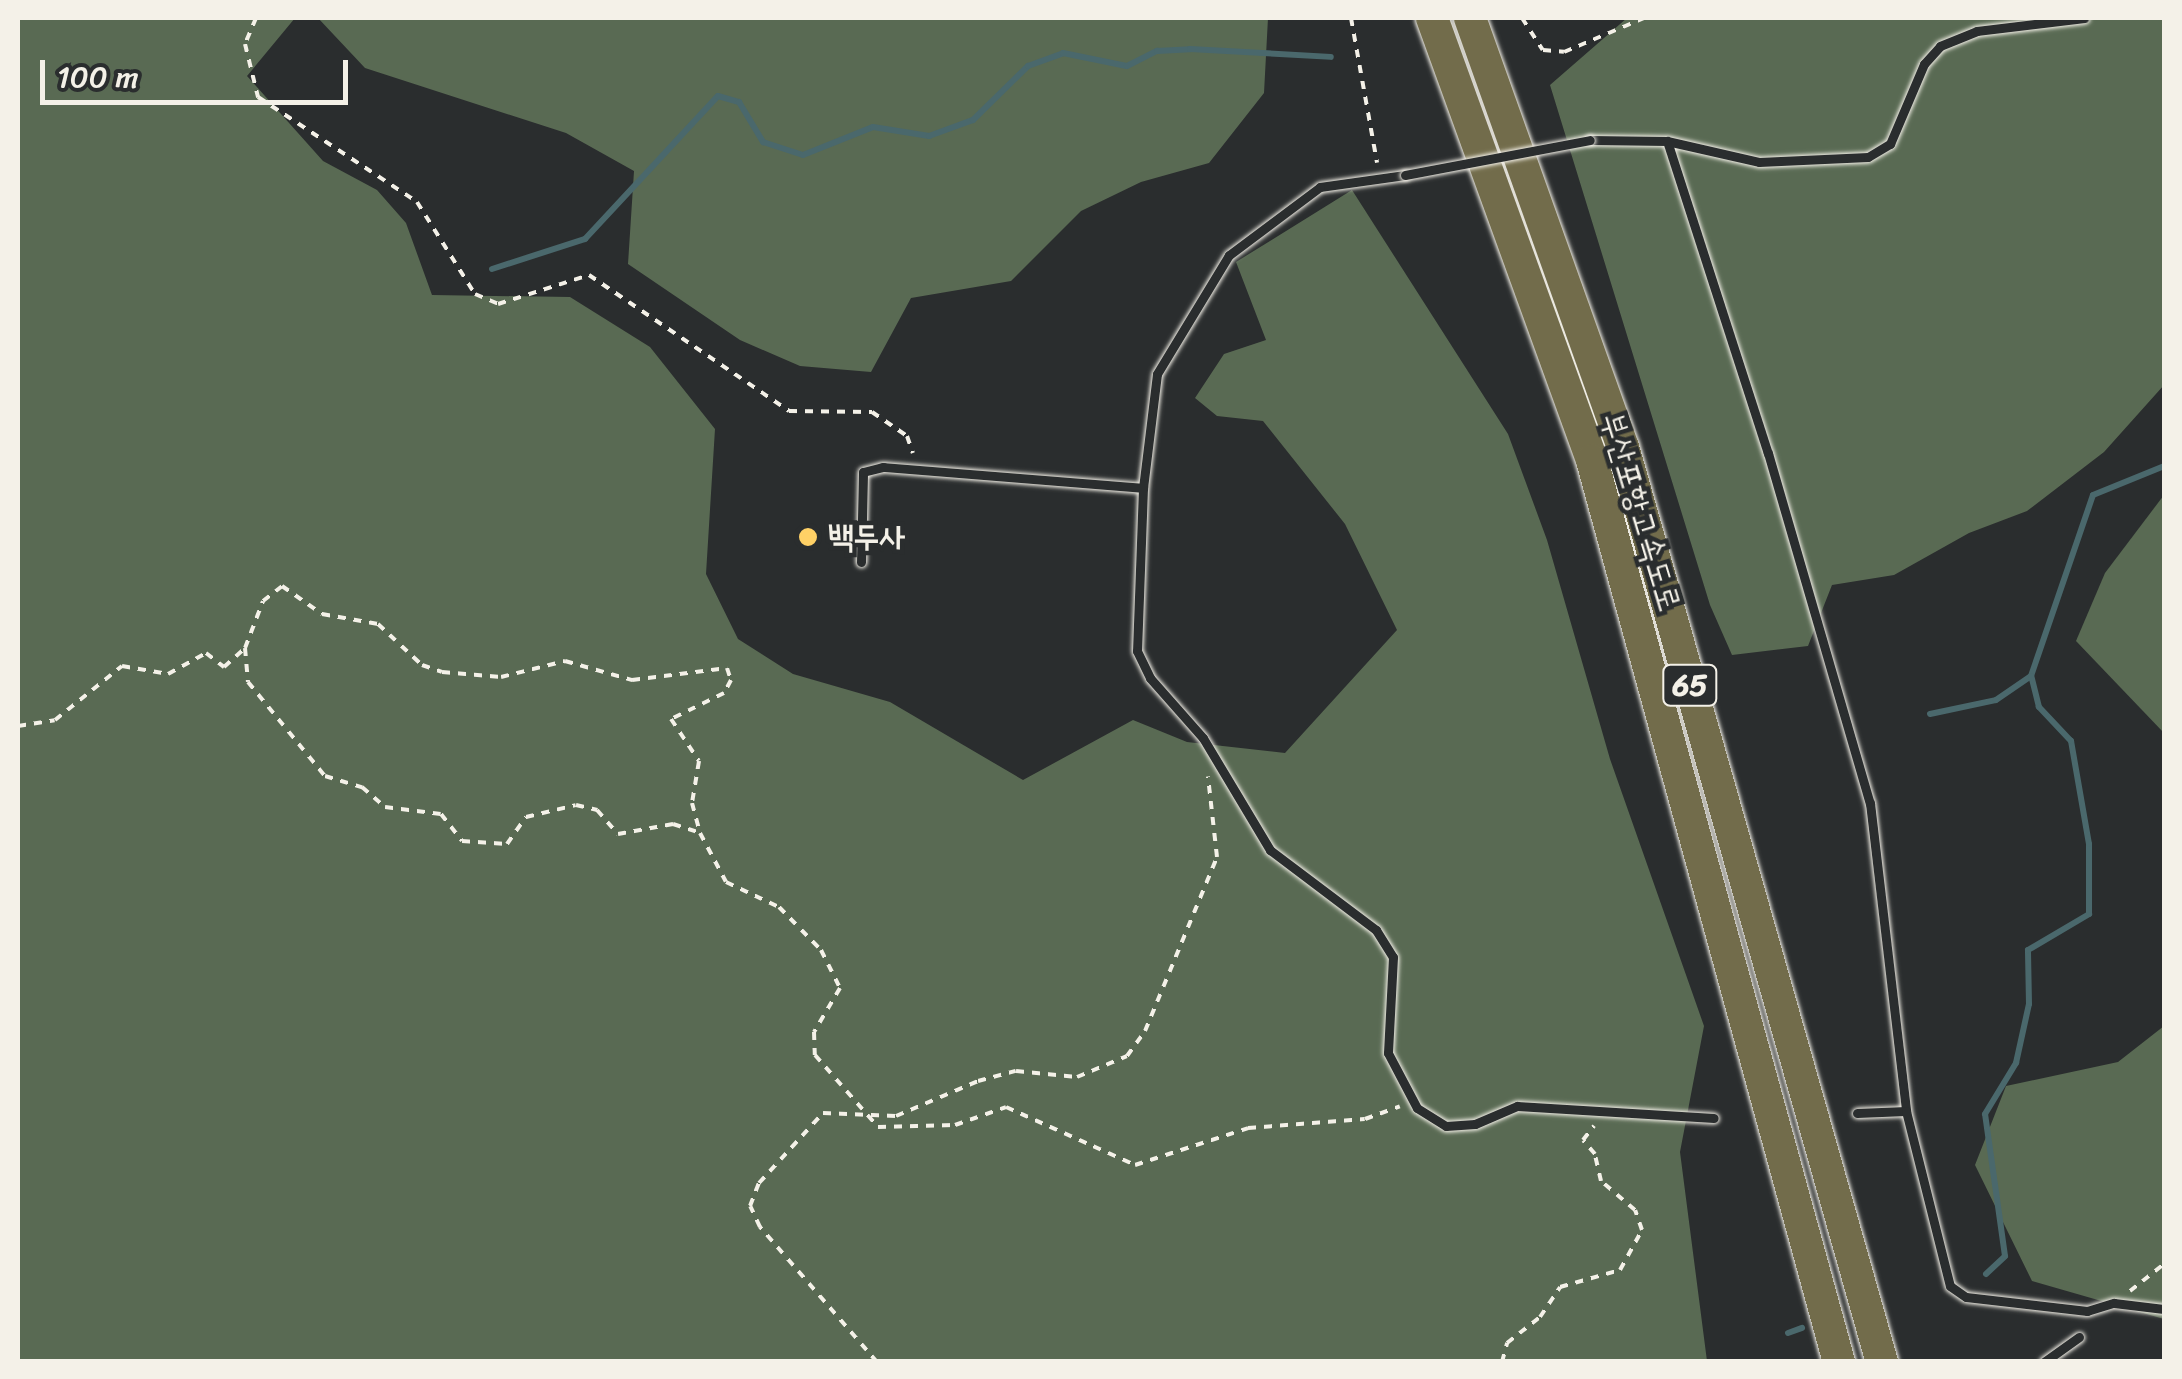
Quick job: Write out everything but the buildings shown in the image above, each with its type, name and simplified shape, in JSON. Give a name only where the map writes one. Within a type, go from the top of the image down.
[{"type":"highway","name":"부산포항고속도로","points":[[1432,18],[1592,460],[1839,1362]]},
{"type":"highway","name":"부산포항고속도로","points":[[1470,18],[1623,446],[1882,1362]]},
{"type":"lane","points":[[1714,1118],[1518,1106],[1475,1124],[1446,1126],[1414,1101],[1388,1052],[1392,957],[1376,930],[1270,850],[1204,738],[1150,678],[1137,651],[1143,488],[1157,374],[1229,254],[1320,187],[1590,140],[1666,140],[1760,162],[1868,157],[1890,144],[1924,64],[1940,46],[1977,31],[2084,18]]},
{"type":"lane","points":[[1666,140],[1768,453],[1870,803],[1906,1111],[1950,1286],[1966,1296],[2037,1307],[2087,1312],[2114,1303],[2164,1309]]},
{"type":"lane","points":[[862,562],[862,472],[920,472],[1143,488]]},
{"type":"lane","points":[[1857,1113],[1906,1111]]},
{"type":"lane","points":[[2044,1362],[2079,1337]]},
{"type":"path","points":[[256,18],[245,44],[258,97],[416,202],[475,294],[498,304],[589,274],[609,282],[789,411],[872,412],[907,436],[920,472]]},
{"type":"path","points":[[1350,18],[1379,178]]},
{"type":"path","points":[[1522,18],[1544,50],[1564,52],[1644,18]]},
{"type":"path","points":[[700,833],[673,824],[618,834],[597,810],[576,805],[526,817],[507,844],[462,842],[441,814],[385,807],[362,787],[325,776],[248,682],[245,648],[263,601],[285,586],[322,614],[378,624],[422,665],[442,672],[502,677],[565,661],[632,680],[727,668],[731,680],[724,693],[671,720],[699,761],[692,803],[700,833],[726,882],[780,907],[821,950],[840,988],[814,1032],[815,1055],[878,1127],[956,1125],[1006,1107],[1135,1165],[1248,1128],[1365,1119],[1414,1101]]},
{"type":"path","points":[[18,726],[55,720],[122,666],[168,674],[206,653],[224,667],[245,648]]},
{"type":"path","points":[[877,1362],[750,1206],[774,1159],[823,1113],[896,1116],[926,1108],[978,1081],[1016,1071],[1076,1077],[1127,1056],[1145,1031],[1217,857],[1204,738]]},
{"type":"path","points":[[1502,1362],[1508,1344],[1540,1317],[1560,1287],[1620,1270],[1642,1230],[1636,1210],[1602,1181],[1595,1154],[1583,1140],[1602,1123]]},
{"type":"path","points":[[2114,1303],[2164,1264]]},
{"type":"green space","points":[[18,18],[295,18],[247,76],[323,161],[377,190],[406,223],[432,295],[570,297],[650,347],[715,429],[706,574],[738,639],[793,674],[890,702],[1023,780],[1133,720],[1187,742],[1285,753],[1397,630],[1345,524],[1263,421],[1217,416],[1195,398],[1224,354],[1266,340],[1236,262],[1352,190],[1508,434],[1547,540],[1610,759],[1704,1026],[1680,1152],[1707,1361],[18,1361]]},
{"type":"green space","points":[[318,18],[1268,18],[1264,93],[1209,163],[1141,182],[1081,211],[1011,281],[911,298],[871,372],[800,366],[740,340],[628,264],[634,171],[566,133],[365,68]]},
{"type":"green space","points":[[1627,18],[2164,18],[2164,385],[2104,452],[2027,511],[1969,533],[1894,575],[1832,585],[1808,646],[1732,655],[1710,605],[1550,85]]},
{"type":"green space","points":[[2164,495],[2164,733],[2076,641],[2105,573]]},
{"type":"green space","points":[[2164,1026],[2164,1319],[2032,1281],[1975,1165],[2006,1086],[2118,1062]]},
{"type":"waterway","points":[[492,269],[585,239],[718,96],[739,102],[763,142],[803,155],[873,127],[929,136],[973,120],[1028,66],[1063,53],[1127,66],[1157,51],[1190,49],[1331,57]]},
{"type":"waterway","points":[[1930,714],[1996,700],[2031,676],[2093,495],[2164,466]]},
{"type":"waterway","points":[[1986,1274],[2005,1256],[1985,1114],[2016,1063],[2029,1004],[2028,950],[2089,914],[2089,844],[2071,741],[2039,707],[2031,676]]},
{"type":"waterway","points":[[1788,1333],[1802,1328]]},
{"type":"place","name":"백두사","points":[[808,537]]}]
